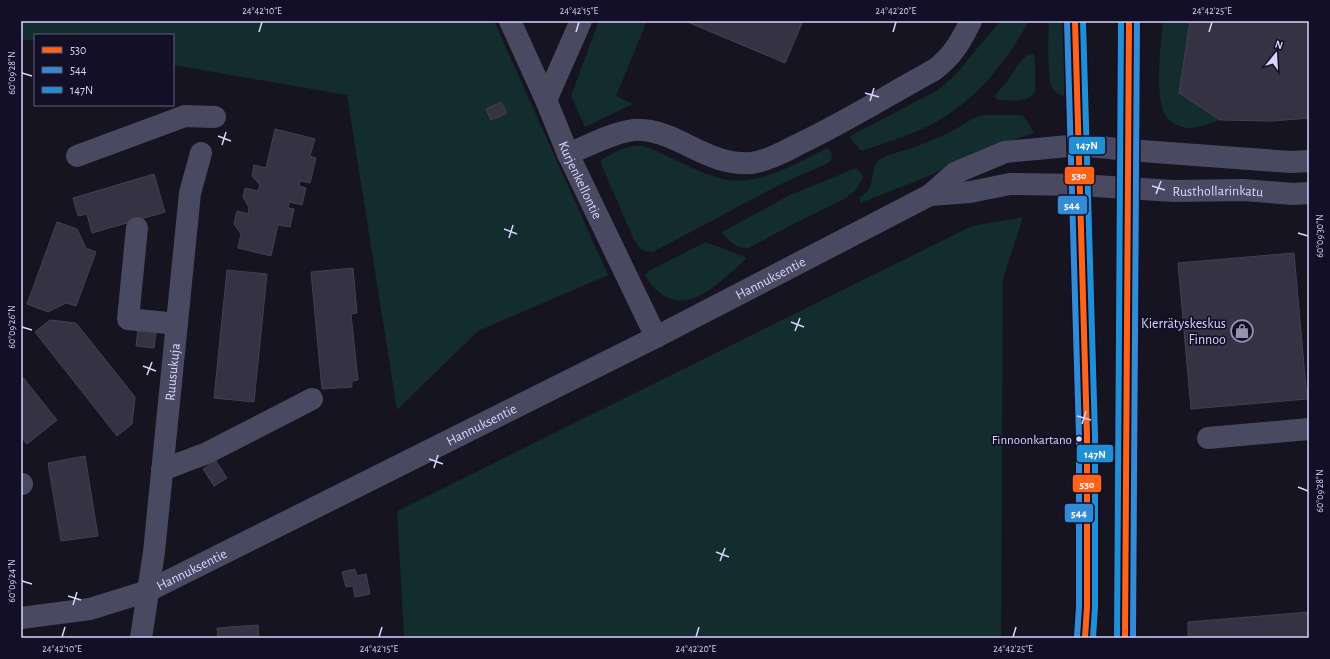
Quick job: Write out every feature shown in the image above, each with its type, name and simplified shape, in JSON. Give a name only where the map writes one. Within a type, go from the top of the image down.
[{"type":"main road","points":[[1075,21],[1087,436],[1087,599],[1085,638]]},
{"type":"main road","points":[[1125,638],[1129,21]]},
{"type":"street","name":"Kurjenkellontie","points":[[510,21],[546,100],[568,154],[656,337]]},
{"type":"street","points":[[546,100],[582,21]]},
{"type":"street","points":[[568,154],[624,131],[641,130],[658,133],[718,160],[741,163],[752,163],[763,160],[832,128],[934,70],[949,58],[960,42],[971,21]]},
{"type":"street","points":[[77,156],[185,116],[215,117]]},
{"type":"street","name":"Hannuksentie","points":[[21,618],[90,609],[148,591],[656,337],[930,195],[954,173],[1005,152],[1079,145],[1128,150]]},
{"type":"street","points":[[1128,150],[1291,162],[1309,161]]},
{"type":"street","name":"Ruusukuja","points":[[141,638],[154,552],[190,194],[200,153]]},
{"type":"street","name":"Hannuksentie","points":[[930,195],[970,192],[1010,184],[1079,185]]},
{"type":"street","name":"Rusthollarinkatu","points":[[1079,185],[1174,191],[1243,190],[1293,194],[1309,193]]},
{"type":"street","points":[[137,228],[128,318],[177,324]]},
{"type":"street","points":[[162,470],[207,453],[312,399]]},
{"type":"street","points":[[1208,438],[1309,429]]},
{"type":"green space","points":[[21,21],[494,21],[608,275],[478,331],[397,410],[347,95],[174,65],[174,34],[34,34],[34,41],[21,39]]},
{"type":"green space","points":[[599,21],[647,21],[616,96],[633,104],[585,127],[571,96]]},
{"type":"green space","points":[[1000,21],[1029,21],[1010,51],[990,78],[965,102],[936,122],[899,138],[862,151],[853,142],[850,137],[852,135],[938,90],[956,74]]},
{"type":"green space","points":[[1049,21],[1064,21],[1066,76],[1064,96],[1055,92],[1050,82],[1048,55]]},
{"type":"green space","points":[[1163,21],[1190,21],[1179,93],[1220,120],[1199,127],[1187,128],[1175,124],[1166,116],[1162,108],[1159,84]]},
{"type":"green space","points":[[1031,54],[1034,55],[1035,59],[1035,90],[1033,94],[1020,100],[998,100],[995,95],[1008,80],[1021,61]]},
{"type":"green space","points":[[984,115],[1024,116],[1034,133],[971,155],[929,176],[860,203],[860,197],[869,190],[875,165],[878,161],[886,156],[935,139],[972,119]]},
{"type":"green space","points":[[633,146],[643,146],[652,149],[705,173],[723,179],[736,181],[750,180],[777,172],[827,148],[832,153],[831,160],[828,163],[779,185],[653,252],[641,249],[634,240],[601,164],[601,160]]},
{"type":"green space","points":[[856,168],[862,174],[863,178],[855,191],[844,199],[749,248],[733,244],[722,232],[790,195]]},
{"type":"green space","points":[[1023,217],[1003,279],[1001,638],[404,638],[397,511],[972,226]]},
{"type":"green space","points":[[706,242],[745,257],[746,259],[717,285],[706,292],[694,298],[682,300],[671,299],[657,290],[645,275],[649,271]]},
{"type":"building","points":[[685,21],[803,21],[785,63]]},
{"type":"building","points":[[1190,21],[1309,21],[1309,118],[1272,121],[1220,120],[1179,93]]},
{"type":"building","points":[[501,102],[507,113],[491,120],[486,109]]},
{"type":"building","points":[[275,129],[315,139],[310,156],[316,158],[310,183],[300,181],[299,186],[306,188],[302,205],[289,202],[288,208],[294,209],[290,227],[278,225],[271,256],[238,248],[241,234],[234,224],[237,211],[248,214],[249,207],[243,197],[245,188],[258,191],[260,185],[252,176],[254,165],[266,168]]},
{"type":"building","points":[[154,174],[165,212],[92,233],[87,214],[78,216],[73,198]]},
{"type":"building","points":[[57,222],[77,229],[86,248],[96,252],[76,306],[66,303],[48,312],[27,304]]},
{"type":"building","name":"Kierrätyskeskus Finnoo","points":[[1294,253],[1307,399],[1191,409],[1178,263]]},
{"type":"building","points":[[353,268],[357,313],[351,314],[358,380],[352,381],[352,387],[322,389],[311,272]]},
{"type":"building","points":[[227,270],[267,274],[254,402],[214,398]]},
{"type":"building","points":[[50,320],[76,323],[135,397],[132,424],[117,436],[35,332]]},
{"type":"building","points":[[138,329],[156,331],[154,348],[136,346]]},
{"type":"building","points":[[21,375],[57,420],[27,444],[21,437]]},
{"type":"building","points":[[85,456],[98,536],[61,541],[48,463]]},
{"type":"building","points":[[216,461],[227,478],[214,486],[203,469]]},
{"type":"building","points":[[355,569],[357,576],[366,574],[370,594],[355,597],[353,586],[346,587],[342,572]]},
{"type":"building","points":[[1309,612],[1309,638],[1188,638],[1188,622]]},
{"type":"building","points":[[258,625],[259,638],[218,638],[217,628]]},
{"type":"transit line","name":"544","points":[[1067,21],[1079,436],[1079,607],[1077,637]]},
{"type":"transit line","name":"530","points":[[1075,21],[1087,436],[1087,607],[1085,638]]},
{"type":"transit line","name":"147N","points":[[1083,21],[1095,436],[1095,607],[1093,638]]},
{"type":"transit line","name":"147N","points":[[1117,638],[1121,21]]},
{"type":"transit line","name":"530","points":[[1125,638],[1129,21]]},
{"type":"transit line","name":"544","points":[[1133,638],[1137,21]]},
{"type":"place","name":"Kierrätyskeskus Finnoo","points":[[1242,331]]},
{"type":"place","name":"Finnoonkartano","points":[[1079,439]]}]
